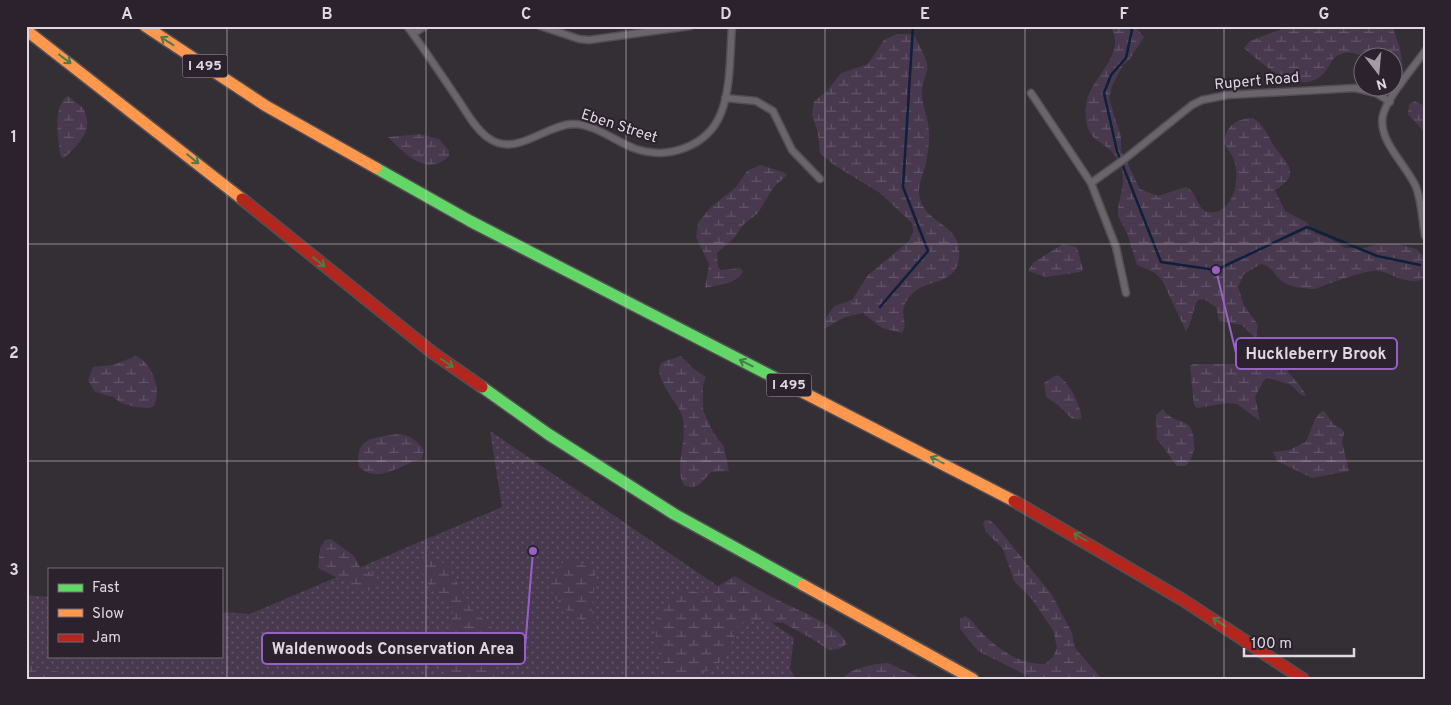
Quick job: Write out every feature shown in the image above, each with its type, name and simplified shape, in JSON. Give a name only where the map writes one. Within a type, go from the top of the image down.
[{"type":"highway","name":"I 495","points":[[144,26],[266,106],[452,211],[966,475],[1068,530],[1190,603],[1303,679]]},
{"type":"highway","points":[[26,30],[159,132],[433,354],[541,429],[690,523],[973,679]]},
{"type":"street","name":"Eben Street","points":[[407,26],[476,126],[486,136],[499,143],[521,142],[556,127],[572,124],[586,126],[642,151],[658,154],[675,152],[690,147],[709,132],[722,111],[732,26]]},
{"type":"street","points":[[413,34],[425,26]]},
{"type":"street","points":[[540,26],[579,39],[589,40],[690,26]]},
{"type":"street","points":[[1425,51],[1390,102],[1384,113],[1383,128],[1390,144],[1416,187],[1425,236]]},
{"type":"street","name":"Rupert Road","points":[[1091,183],[1126,158],[1192,105],[1202,100],[1228,95],[1355,88],[1376,93],[1390,102]]},
{"type":"street","points":[[1032,93],[1091,183],[1116,247],[1124,273],[1126,293]]},
{"type":"street","points":[[725,98],[756,102],[773,110],[792,150],[820,179]]},
{"type":"green space","points":[[1110,26],[1134,26],[1144,37],[1129,60],[1123,65],[1112,86],[1109,99],[1121,136],[1121,150],[1140,189],[1158,196],[1186,187],[1193,192],[1200,206],[1207,212],[1216,212],[1223,208],[1229,203],[1233,195],[1236,177],[1234,160],[1224,143],[1225,137],[1233,124],[1253,118],[1262,126],[1290,168],[1288,179],[1275,190],[1285,211],[1306,222],[1315,233],[1329,238],[1345,248],[1397,244],[1416,249],[1425,257],[1425,277],[1420,280],[1408,281],[1380,271],[1374,271],[1348,277],[1315,289],[1307,289],[1286,284],[1271,269],[1261,264],[1244,274],[1238,287],[1244,305],[1258,325],[1256,339],[1242,325],[1219,321],[1216,307],[1204,299],[1198,300],[1186,331],[1162,280],[1155,273],[1137,265],[1127,233],[1118,216],[1123,182],[1122,170],[1118,159],[1112,152],[1093,137],[1086,120],[1086,105],[1089,95],[1112,56],[1115,47],[1115,37]]},
{"type":"green space","points":[[1290,26],[1392,26],[1400,48],[1354,48],[1354,54],[1345,53],[1337,56],[1324,73],[1314,80],[1304,82],[1293,81],[1271,70],[1244,48],[1250,41]]},
{"type":"green space","points":[[897,34],[911,34],[915,36],[927,64],[922,94],[928,123],[929,140],[919,194],[927,212],[955,237],[959,246],[959,258],[957,266],[948,277],[920,288],[908,299],[903,310],[905,324],[902,333],[882,328],[863,313],[845,317],[824,329],[826,318],[834,306],[852,300],[868,275],[909,241],[913,232],[912,223],[880,193],[834,165],[820,153],[818,133],[812,115],[814,101],[826,92],[841,73],[868,64],[884,40]]},
{"type":"green space","points":[[68,96],[83,108],[87,123],[84,136],[64,158],[61,157],[57,124],[60,107]]},
{"type":"green space","points":[[1414,101],[1425,106],[1425,133],[1408,114],[1409,104]]},
{"type":"green space","points":[[420,134],[439,139],[449,151],[449,156],[441,162],[432,165],[424,164],[416,161],[401,150],[388,137]]},
{"type":"green space","points":[[760,165],[787,175],[773,188],[758,213],[743,225],[735,237],[717,253],[718,267],[721,270],[740,268],[743,271],[737,279],[705,288],[709,264],[696,237],[698,223],[710,208],[736,187],[747,171]]},
{"type":"green space","points":[[1063,244],[1077,247],[1083,270],[1046,277],[1028,271],[1034,262]]},
{"type":"green space","points":[[1275,355],[1283,360],[1288,371],[1306,396],[1301,395],[1291,385],[1268,378],[1264,380],[1255,397],[1260,421],[1237,404],[1227,403],[1197,408],[1194,405],[1190,366],[1193,364],[1247,364]]},
{"type":"green space","points":[[136,356],[147,364],[154,377],[157,392],[154,406],[149,408],[135,407],[121,403],[113,397],[95,392],[88,380],[93,367],[113,365]]},
{"type":"green space","points":[[681,356],[694,369],[706,377],[703,385],[703,410],[713,432],[724,447],[729,471],[711,472],[699,484],[693,487],[684,485],[681,478],[683,421],[681,413],[662,381],[659,367],[662,362]]},
{"type":"green space","points":[[1056,375],[1065,381],[1073,394],[1081,414],[1081,419],[1072,419],[1058,405],[1046,397],[1044,383]]},
{"type":"green space","points":[[1163,409],[1172,418],[1187,424],[1191,428],[1194,450],[1186,466],[1177,466],[1157,439],[1156,415]]},
{"type":"green space","points":[[1322,411],[1344,433],[1342,442],[1349,471],[1312,478],[1277,461],[1273,452],[1289,450],[1306,442],[1315,419]]},
{"type":"green space","points":[[490,431],[794,638],[790,668],[795,679],[26,679],[26,595],[48,597],[48,658],[222,658],[222,612],[250,614],[502,507]]},
{"type":"green space","points":[[397,434],[410,437],[418,443],[424,450],[422,459],[382,474],[366,472],[359,467],[358,457],[363,444],[374,438]]},
{"type":"green space","points":[[985,520],[990,520],[997,527],[1052,595],[1072,633],[1075,648],[1102,679],[1030,677],[978,651],[960,629],[960,619],[965,616],[1003,651],[1019,659],[1036,664],[1045,664],[1053,657],[1057,648],[1053,630],[1031,598],[1014,581],[1003,549],[986,532],[983,523]]},
{"type":"green space","points":[[331,539],[354,556],[361,569],[375,574],[377,578],[372,588],[365,592],[318,568],[320,548],[325,540]]},
{"type":"green space","points":[[425,556],[435,558],[448,566],[471,608],[495,631],[498,641],[492,669],[495,679],[445,679],[445,660],[453,611],[451,603],[436,593],[424,578],[417,561]]},
{"type":"green space","points":[[565,559],[596,570],[592,608],[593,624],[572,615],[554,597],[550,583]]},
{"type":"green space","points":[[735,576],[783,603],[827,624],[843,637],[847,644],[839,649],[829,650],[783,623],[749,620],[741,624],[723,658],[714,669],[681,678],[668,671],[660,658],[656,643],[657,618],[665,602],[688,589],[701,593],[707,592]]},
{"type":"green space","points":[[26,660],[32,667],[66,673],[69,679],[26,679]]},
{"type":"green space","points":[[888,663],[922,679],[843,679],[846,675],[857,669]]},
{"type":"waterway","points":[[880,307],[928,251],[903,187],[913,26]]},
{"type":"waterway","points":[[1128,26],[1132,30],[1126,58],[1111,75],[1104,93],[1117,151],[1161,262],[1216,270],[1307,227],[1377,256],[1420,265]]},
{"type":"traffic: fast","points":[[376,168],[470,221],[785,383]]},
{"type":"traffic: fast","points":[[482,387],[548,434],[674,514],[803,585]]},
{"type":"traffic: slow","points":[[145,26],[266,106],[376,168]]},
{"type":"traffic: slow","points":[[26,30],[242,199]]},
{"type":"traffic: slow","points":[[785,383],[1014,501]]},
{"type":"traffic: slow","points":[[803,585],[973,679]]},
{"type":"traffic: jam","points":[[242,199],[433,353],[482,387]]},
{"type":"traffic: jam","points":[[1014,501],[1183,600],[1303,679]]},
{"type":"place","name":"Huckleberry Brook","points":[[1216,270]]},
{"type":"place","name":"Waldenwoods Conservation Area","points":[[533,551]]}]
